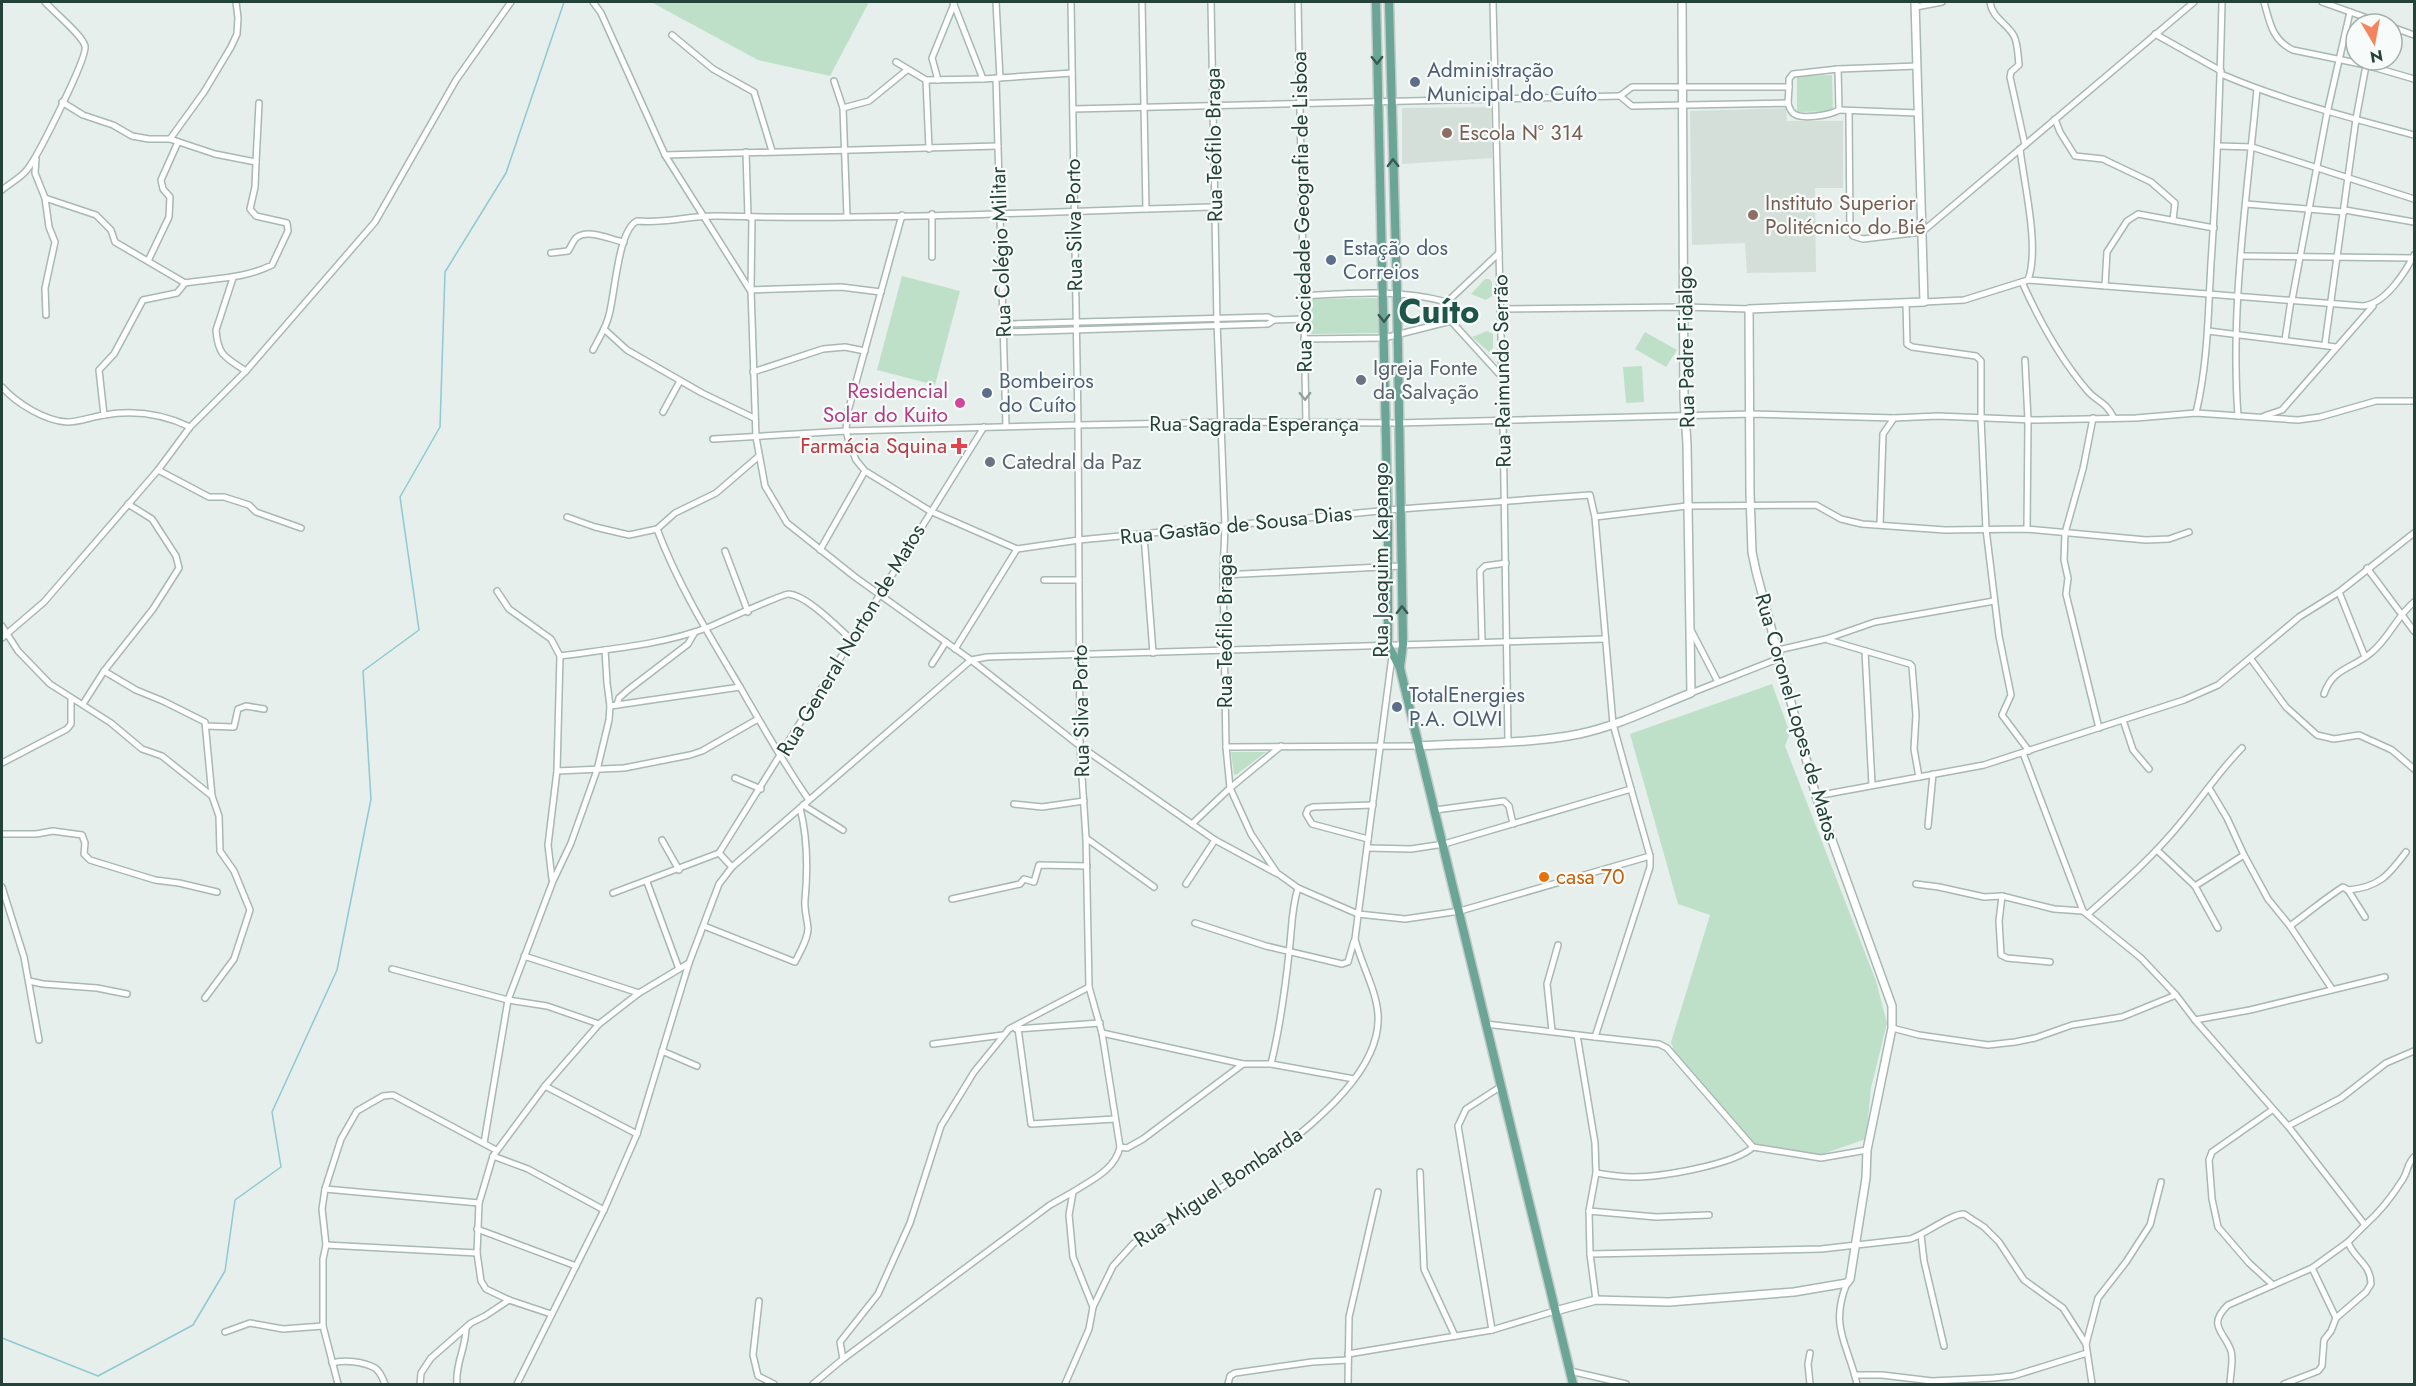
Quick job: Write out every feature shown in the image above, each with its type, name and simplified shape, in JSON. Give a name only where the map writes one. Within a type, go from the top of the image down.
[{"type":"main road","name":"Rua Joaquim Kapango","points":[[1376,2],[1388,510],[1388,645],[1400,668]]},
{"type":"main road","name":"Rua Joaquim Kapango","points":[[1389,2],[1398,336],[1403,644],[1400,668]]},
{"type":"main road","points":[[1376,30],[1389,31]]},
{"type":"main road","points":[[1380,199],[1394,199]]},
{"type":"main road","points":[[1387,459],[1399,459]]},
{"type":"main road","points":[[1387,475],[1399,476]]},
{"type":"main road","points":[[1400,668],[1573,1384]]},
{"type":"street","points":[[2,190],[24,174],[36,154],[73,83],[86,48],[81,38],[45,2]]},
{"type":"street","points":[[170,139],[204,92],[231,48],[237,34],[236,2]]},
{"type":"street","points":[[2,638],[44,602],[158,470],[190,427],[246,370],[375,222],[456,80],[511,2]]},
{"type":"street","points":[[593,2],[601,13],[665,155],[751,290]]},
{"type":"street","points":[[954,2],[983,79]]},
{"type":"street","points":[[938,81],[932,58],[954,2]]},
{"type":"street","name":"Rua Colégio Militar","points":[[996,2],[1006,426]]},
{"type":"street","name":"Rua Silva Porto","points":[[1071,2],[1078,425],[1080,746],[1086,838],[1089,987],[1102,1033],[1120,1147]]},
{"type":"street","points":[[1142,2],[1146,209]]},
{"type":"street","name":"Rua Teófilo Braga","points":[[1211,2],[1217,325],[1225,526],[1223,575],[1226,747],[1230,788],[1251,834],[1277,873],[1298,888],[1358,914],[1405,919],[1460,911],[1650,856]]},
{"type":"street","name":"Rua Sociedade Geografia de Lisboa","points":[[1298,2],[1306,423]]},
{"type":"street","name":"Rua Raimundo Serrão","points":[[1493,2],[1508,642],[1508,740]]},
{"type":"street","name":"Rua Padre Fidalgo","points":[[1682,2],[1691,693]]},
{"type":"street","points":[[1924,302],[1916,4],[1942,2]]},
{"type":"street","points":[[1990,2],[1993,12],[2014,35],[2016,42],[2019,65],[2011,72],[2010,77],[2025,145]]},
{"type":"street","points":[[1849,112],[1850,231],[1853,236],[1863,238],[1922,232],[2194,2]]},
{"type":"street","points":[[2196,413],[2205,376],[2208,331],[2219,146],[2222,2]]},
{"type":"street","points":[[2264,2],[2280,43],[2293,50],[2344,60]]},
{"type":"street","points":[[2322,2],[2334,4],[2350,12]]},
{"type":"street","points":[[672,34],[713,69],[754,92],[772,151]]},
{"type":"street","points":[[2155,34],[2221,72],[2257,89],[2327,113],[2415,135]]},
{"type":"street","points":[[2285,340],[2299,256],[2344,36]]},
{"type":"street","points":[[896,62],[926,80],[938,81],[1072,73]]},
{"type":"street","points":[[1917,66],[1838,69],[1793,74],[1789,79],[1788,103],[1791,112],[1798,116],[1824,116],[1839,111],[1918,113]]},
{"type":"street","points":[[1838,69],[1839,111]]},
{"type":"street","points":[[843,108],[869,101],[907,70]]},
{"type":"street","points":[[2325,344],[2364,72]]},
{"type":"street","points":[[2395,72],[2415,79]]},
{"type":"street","points":[[926,80],[929,149]]},
{"type":"street","points":[[834,81],[843,108],[847,216]]},
{"type":"street","points":[[1073,109],[1620,96],[1632,87],[1788,87]]},
{"type":"street","points":[[2238,416],[2235,334],[2237,296],[2257,89]]},
{"type":"street","points":[[1620,96],[1632,106],[1788,103]]},
{"type":"street","points":[[62,102],[83,115],[113,125],[132,136],[170,139],[215,154],[256,162]]},
{"type":"street","points":[[45,198],[96,215],[111,230],[115,242],[185,283],[233,278],[272,265],[288,231],[286,223],[256,216],[250,209],[255,187],[259,103]]},
{"type":"street","points":[[2055,119],[2075,156],[2103,159],[2151,182],[2175,202],[2173,220]]},
{"type":"street","points":[[148,261],[170,217],[170,197],[163,189],[161,180],[178,142]]},
{"type":"street","points":[[665,155],[998,146]]},
{"type":"street","points":[[2219,146],[2252,147],[2415,199]]},
{"type":"street","points":[[2020,149],[2032,244],[2032,260],[2025,281],[2057,351],[2087,391],[2107,405],[2114,418]]},
{"type":"street","points":[[746,152],[750,217],[754,418],[765,486],[778,511],[787,523],[820,550],[971,660],[1080,746],[1215,840],[1277,873]]},
{"type":"street","points":[[36,154],[35,173],[45,198],[55,242],[45,288],[46,315]]},
{"type":"street","points":[[2246,204],[2345,211],[2415,222]]},
{"type":"street","points":[[593,350],[604,330],[624,242],[631,225],[637,221],[670,222],[702,215],[847,216],[1215,207]]},
{"type":"street","points":[[932,214],[932,257]]},
{"type":"street","points":[[2105,286],[2107,252],[2127,221],[2140,214],[2214,228]]},
{"type":"street","points":[[902,215],[847,415],[846,431],[856,460],[865,471],[930,511],[1017,549],[955,649]]},
{"type":"street","points":[[551,253],[568,251],[577,237],[582,235],[598,235],[624,242]]},
{"type":"street","points":[[1447,302],[1499,254]]},
{"type":"street","points":[[2242,256],[2338,259],[2414,256]]},
{"type":"street","points":[[2260,418],[2282,410],[2390,289],[2414,256]]},
{"type":"street","points":[[233,278],[216,330],[218,347],[223,357],[246,370]]},
{"type":"street","points":[[1500,309],[1685,307],[1749,309],[1964,300],[2025,281],[2363,306],[2376,302]]},
{"type":"street","points":[[104,415],[99,370],[101,366],[114,354],[143,300],[177,293],[185,283]]},
{"type":"street","points":[[751,290],[841,287],[881,292]]},
{"type":"street","points":[[1303,296],[1397,292],[1447,302]]},
{"type":"street","points":[[1447,302],[1451,321],[1502,377]]},
{"type":"street","points":[[1906,303],[1907,344],[1912,347],[1980,358],[1986,529],[1999,636],[2011,695],[2002,715],[2026,752],[2085,912],[2141,958],[2176,995],[2195,1020],[2288,1126],[2365,1225]]},
{"type":"street","name":"Rua Coronel Lopes de Matos","points":[[1749,309],[1752,552],[1815,796],[1893,1006],[1892,1028],[1867,1150],[1866,1178],[1856,1245],[1850,1279],[1847,1283]]},
{"type":"street","points":[[1004,324],[1217,318],[1303,319]]},
{"type":"street","points":[[1004,332],[1268,324],[1271,318]]},
{"type":"street","points":[[1183,319],[1183,327]]},
{"type":"street","points":[[1158,320],[1159,327]]},
{"type":"street","points":[[1117,321],[1117,328]]},
{"type":"street","points":[[1304,339],[1384,338],[1451,321]]},
{"type":"street","points":[[1034,323],[1034,331]]},
{"type":"street","points":[[604,330],[627,350],[730,408],[754,418]]},
{"type":"street","points":[[2208,331],[2336,347]]},
{"type":"street","points":[[753,372],[824,349],[845,347],[865,351]]},
{"type":"street","points":[[2025,360],[2028,420],[2027,530]]},
{"type":"street","points":[[663,412],[680,381]]},
{"type":"street","points":[[2,387],[9,395],[33,411],[56,420],[67,422],[104,415],[151,413],[190,427]]},
{"type":"street","points":[[2,398],[9,395]]},
{"type":"street","name":"Rua Sagrada Esperança","points":[[713,440],[846,431],[1006,426],[1398,423],[1752,414],[1894,418],[1938,416],[2028,420],[2196,413],[2307,420],[2376,401],[2415,401]]},
{"type":"street","points":[[1880,525],[1883,435],[1894,418]]},
{"type":"street","points":[[2093,418],[2083,470],[2065,532],[2064,560],[2068,578],[2066,594],[2099,728]]},
{"type":"street","name":"Rua General Norton de Matos","points":[[719,853],[984,427]]},
{"type":"street","points":[[567,517],[629,535],[657,529],[675,513],[716,493],[759,456]]},
{"type":"street","points":[[158,470],[209,496],[224,497],[249,505],[259,513],[301,528]]},
{"type":"street","points":[[820,550],[865,471]]},
{"type":"street","name":"Rua Gastão de Sousa Dias","points":[[1017,549],[1078,540],[1388,510],[1587,494],[1592,497],[1595,517],[1613,724],[1650,856]]},
{"type":"street","points":[[83,704],[104,671],[153,609],[179,568],[176,556],[152,519],[128,504]]},
{"type":"street","points":[[1595,517],[1687,506],[1816,505],[1841,519],[1880,525],[1945,530],[2027,530],[2146,540],[2169,539],[2189,532]]},
{"type":"street","points":[[657,529],[670,566],[780,758],[809,800]]},
{"type":"street","points":[[1815,796],[1984,765],[2184,700],[2218,686],[2299,617],[2338,592],[2415,533]]},
{"type":"street","points":[[1144,535],[1153,653]]},
{"type":"street","points":[[725,551],[748,612]]},
{"type":"street","points":[[1482,642],[1480,571],[1485,566],[1506,563]]},
{"type":"street","points":[[1223,575],[1401,566]]},
{"type":"street","points":[[2367,568],[2415,631]]},
{"type":"street","points":[[1044,580],[1079,580]]},
{"type":"street","points":[[497,591],[509,609],[551,639],[560,656],[557,771],[548,845],[553,881]]},
{"type":"street","points":[[2338,592],[2365,657]]},
{"type":"street","points":[[560,656],[671,639],[748,612],[782,595],[795,596],[812,606],[852,640]]},
{"type":"street","points":[[1226,747],[1382,744],[1419,746],[1556,738],[1613,724],[1718,682],[1779,654],[1875,622],[1994,601]]},
{"type":"street","points":[[2324,694],[2335,674],[2376,648],[2402,612],[2415,602]]},
{"type":"street","points":[[2,626],[18,651],[50,684],[111,723],[142,749],[162,756],[212,796]]},
{"type":"street","points":[[1690,627],[1718,682]]},
{"type":"street","points":[[484,1143],[508,1000],[553,881],[571,843],[597,770],[614,705],[628,690],[688,644],[695,632]]},
{"type":"street","points":[[517,1384],[604,1210],[637,1134],[689,963],[719,884],[732,867],[971,660],[987,657],[1605,639]]},
{"type":"street","points":[[1826,639],[1912,666],[1916,716],[1914,749],[1919,777]]},
{"type":"street","points":[[932,664],[946,642]]},
{"type":"street","points":[[605,650],[607,683],[614,705]]},
{"type":"street","points":[[1865,651],[1872,785]]},
{"type":"street","name":"Rua Miguel Bombarda","points":[[1093,1307],[1113,1266],[1134,1243],[1277,1152],[1324,1112],[1354,1079],[1372,1045],[1378,1022],[1376,1003],[1355,939],[1392,656]]},
{"type":"street","points":[[2251,659],[2286,707],[2317,735],[2334,739],[2359,735],[2392,750],[2415,769]]},
{"type":"street","points":[[104,671],[136,690],[202,720],[206,726],[212,796],[219,816],[220,851],[234,871],[250,910],[234,959],[205,998]]},
{"type":"street","points":[[614,705],[740,687]]},
{"type":"street","points":[[2,763],[67,729],[71,724],[71,699]]},
{"type":"street","points":[[206,726],[234,727],[238,709],[246,706],[264,709]]},
{"type":"street","points":[[557,771],[624,768],[690,755],[702,751],[758,719]]},
{"type":"street","points":[[2123,720],[2133,750],[2149,769]]},
{"type":"street","points":[[1192,824],[1230,788],[1282,745]]},
{"type":"street","points":[[1916,885],[1940,887],[1984,897],[2002,896],[2054,909],[2085,912],[2133,875],[2157,850],[2209,788],[2222,768],[2242,748]]},
{"type":"street","points":[[1928,826],[1933,774]]},
{"type":"street","points":[[735,778],[760,789]]},
{"type":"street","points":[[2209,788],[2227,818],[2268,899],[2290,926],[2332,988]]},
{"type":"street","points":[[1368,848],[1411,849],[1444,844],[1631,789]]},
{"type":"street","points":[[1014,804],[1042,807],[1084,801]]},
{"type":"street","points":[[1435,810],[1504,801],[1509,806],[1513,824]]},
{"type":"street","points":[[1368,839],[1317,825],[1310,822],[1306,814],[1308,809],[1313,807],[1373,805]]},
{"type":"street","points":[[802,806],[843,830]]},
{"type":"street","points":[[704,926],[795,962],[806,939],[808,927],[805,903],[808,876],[807,841],[802,806]]},
{"type":"street","points":[[2,834],[36,834],[53,831],[81,835],[85,843],[84,854],[90,860],[154,880],[217,892]]},
{"type":"street","points":[[1086,838],[1154,887]]},
{"type":"street","points":[[662,840],[679,870]]},
{"type":"street","points":[[1186,884],[1215,840]]},
{"type":"street","points":[[2157,850],[2195,886],[2218,928]]},
{"type":"street","points":[[2348,890],[2362,888],[2383,880],[2406,852]]},
{"type":"street","points":[[613,893],[719,853],[732,867]]},
{"type":"street","points":[[2195,886],[2244,855]]},
{"type":"street","points":[[1595,1037],[1650,867],[1650,856]]},
{"type":"street","points":[[952,899],[1020,884],[1024,879],[1034,882],[1039,865],[1087,866]]},
{"type":"street","points":[[647,882],[679,969]]},
{"type":"street","points":[[2290,926],[2343,886],[2365,917]]},
{"type":"street","points":[[2,887],[24,957],[39,1041]]},
{"type":"street","points":[[1271,1064],[1279,1034],[1290,950],[1292,907],[1298,888]]},
{"type":"street","points":[[2002,896],[1999,921],[2001,955],[2007,958],[2050,962]]},
{"type":"street","points":[[1196,923],[1266,946],[1344,964],[1350,958],[1355,939]]},
{"type":"street","points":[[1552,1031],[1547,984],[1558,945]]},
{"type":"street","points":[[524,956],[639,993]]},
{"type":"street","points":[[551,1314],[509,1300],[483,1285],[480,1277],[477,1253],[479,1203],[493,1156],[545,1086],[599,1023],[639,993],[689,963]]},
{"type":"street","points":[[392,969],[508,1000],[547,1006],[599,1023]]},
{"type":"street","points":[[2195,1020],[2250,1010],[2332,988],[2385,977]]},
{"type":"street","points":[[29,981],[97,988],[127,994]]},
{"type":"street","points":[[843,1359],[840,1342],[878,1294],[910,1223],[941,1126],[974,1072],[1009,1029],[1089,987]]},
{"type":"street","points":[[1892,1028],[1919,1035],[1988,1044],[2015,1042],[2035,1038],[2072,1025],[2122,1017],[2176,995]]},
{"type":"street","points":[[1009,1029],[1100,1023]]},
{"type":"street","points":[[1485,1024],[1659,1044],[1667,1048],[1753,1147],[1821,1158],[1867,1150]]},
{"type":"street","points":[[1018,1028],[1031,1124],[1115,1119]]},
{"type":"street","points":[[1102,1033],[1243,1064],[1271,1064],[1354,1079]]},
{"type":"street","points":[[933,1044],[1003,1035]]},
{"type":"street","points":[[1577,1035],[1596,1143],[1596,1173],[1589,1211],[1590,1254],[1596,1299]]},
{"type":"street","points":[[662,1051],[697,1066]]},
{"type":"street","points":[[2288,1126],[2341,1098],[2386,1063],[2415,1051]]},
{"type":"street","points":[[813,1384],[1050,1204],[1105,1171],[1114,1161],[1120,1147],[1127,1148],[1143,1140],[1243,1064]]},
{"type":"street","points":[[545,1086],[637,1134]]},
{"type":"street","points":[[1492,1330],[1458,1126],[1466,1108],[1500,1087]]},
{"type":"street","points":[[338,1384],[323,1326],[322,1259],[326,1245],[322,1209],[325,1189],[341,1139],[357,1111],[387,1095],[393,1095],[496,1150]]},
{"type":"street","points":[[2272,1110],[2212,1152],[2209,1160],[2212,1199],[2218,1227],[2249,1263],[2274,1285]]},
{"type":"street","points":[[1596,1173],[1636,1177],[1656,1175],[1737,1158],[1753,1147]]},
{"type":"street","points":[[493,1156],[528,1169],[604,1210]]},
{"type":"street","points":[[2230,1384],[2232,1355],[2230,1348],[2219,1334],[2220,1312],[2228,1305],[2312,1268],[2349,1242],[2380,1211],[2403,1179],[2408,1166],[2415,1157]]},
{"type":"street","points":[[1420,1172],[1424,1269],[1455,1336]]},
{"type":"street","points":[[2092,1384],[2086,1344],[2098,1298],[2126,1262],[2150,1225],[2161,1182]]},
{"type":"street","points":[[325,1189],[479,1203]]},
{"type":"street","points":[[1065,1384],[1089,1329],[1093,1307],[1073,1257],[1069,1215],[1073,1192]]},
{"type":"street","points":[[1348,1384],[1349,1317],[1378,1192]]},
{"type":"street","points":[[1589,1211],[1656,1217],[1709,1215]]},
{"type":"street","points":[[1590,1254],[1789,1251],[1856,1245],[1910,1239],[1959,1214],[1964,1214],[1984,1227],[1999,1242],[2024,1280],[2063,1308],[2086,1344]]},
{"type":"street","points":[[477,1229],[576,1266]]},
{"type":"street","points":[[1921,1235],[1924,1261],[1944,1346]]},
{"type":"street","points":[[2284,1384],[2318,1371],[2322,1366],[2324,1340],[2331,1331],[2336,1318],[2366,1292],[2371,1284],[2367,1266],[2355,1254],[2349,1242]]},
{"type":"street","points":[[326,1245],[477,1253]]},
{"type":"street","points":[[2312,1268],[2336,1318]]},
{"type":"street","points":[[1228,1384],[1234,1372],[1348,1357],[1492,1330],[1596,1299],[1669,1302],[1794,1292],[1847,1283]]},
{"type":"street","points":[[1847,1283],[1840,1300],[1839,1318],[1841,1338],[1857,1384]]},
{"type":"street","points":[[420,1384],[424,1365],[471,1323],[509,1300]]},
{"type":"street","points":[[759,1301],[753,1355],[758,1376],[774,1384]]},
{"type":"street","points":[[225,1332],[250,1323],[284,1329],[323,1326]]},
{"type":"street","points":[[457,1384],[456,1371],[464,1349],[466,1328]]},
{"type":"street","points":[[1810,1353],[1808,1364],[1810,1384]]},
{"type":"street","points":[[1855,1375],[1932,1380],[1993,1378],[2013,1376],[2087,1353]]},
{"type":"street","points":[[333,1364],[344,1359],[373,1367],[386,1384]]},
{"type":"street","points":[[1570,1371],[1626,1384]]},
{"type":"shaded area","name":"Escola Nº 314","points":[[1491,107],[1492,158],[1402,164],[1402,108]]},
{"type":"shaded area","name":"Instituto Superior Politécnico do Bié","points":[[1786,108],[1787,121],[1843,121],[1843,188],[1815,188],[1816,272],[1747,273],[1745,243],[1692,245],[1690,111]]},
{"type":"green space","points":[[651,2],[869,2],[830,76],[758,60]]},
{"type":"green space","points":[[1832,75],[1833,111],[1797,112],[1797,76]]},
{"type":"green space","points":[[902,276],[960,291],[935,385],[877,370]]},
{"type":"green space","points":[[1485,279],[1492,282],[1492,296],[1486,300],[1471,294]]},
{"type":"green space","points":[[1378,298],[1378,333],[1311,334],[1310,299]]},
{"type":"green space","points":[[1487,331],[1493,334],[1493,348],[1489,352],[1472,337]]},
{"type":"green space","points":[[1645,332],[1677,350],[1666,367],[1635,349]]},
{"type":"green space","points":[[1642,366],[1644,402],[1626,403],[1623,367]]},
{"type":"green space","points":[[1772,684],[1790,733],[1785,746],[1876,981],[1887,1023],[1871,1088],[1866,1139],[1820,1155],[1753,1143],[1674,1051],[1671,1042],[1710,915],[1678,904],[1630,734]]},
{"type":"green space","points":[[1231,752],[1266,752],[1236,775]]},
{"type":"waterway","points":[[2,1338],[98,1376],[193,1325],[225,1271],[235,1200],[281,1167],[272,1112],[337,970],[371,799],[363,671],[419,630],[400,497],[440,427],[445,272],[506,173],[564,2]]},
{"type":"place","name":"Administração Municipal do Cuíto","points":[[1415,82]]},
{"type":"place","name":"Escola Nº 314","points":[[1447,133]]},
{"type":"place","name":"Instituto Superior Politécnico do Bié","points":[[1753,215]]},
{"type":"place","name":"Estação dos Correios","points":[[1331,260]]},
{"type":"place","name":"Igreja Fonte da Salvação","points":[[1361,380]]},
{"type":"place","name":"Bombeiros do Cuíto","points":[[987,393]]},
{"type":"place","name":"Residencial Solar do Kuito","points":[[960,403]]},
{"type":"place","name":"Farmácia Squina","points":[[959,446]]},
{"type":"place","name":"Catedral da Paz","points":[[990,462]]},
{"type":"place","name":"TotalEnergies P.A. OLWI","points":[[1397,707]]},
{"type":"place","name":"casa 70","points":[[1544,877]]},
{"type":"district","name":"Cuíto","points":[[1439,311]]}]
